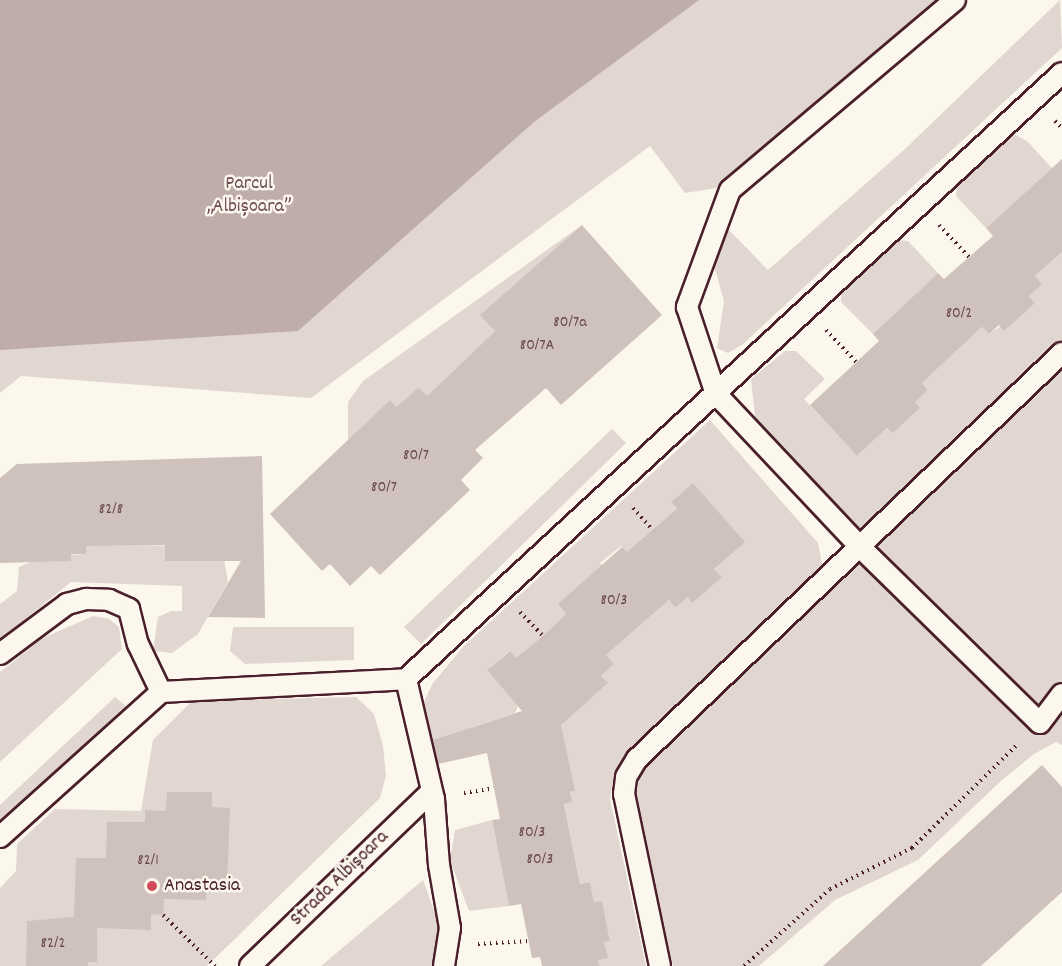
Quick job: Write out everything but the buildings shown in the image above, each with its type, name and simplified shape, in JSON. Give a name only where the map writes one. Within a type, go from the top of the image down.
[{"type":"lane","points":[[955,0],[730,190],[687,307],[716,394],[859,546],[1040,723],[1062,694]]},
{"type":"lane","points":[[0,837],[161,692],[406,679],[1062,73]]},
{"type":"lane","points":[[660,966],[624,794],[626,777],[637,759],[1062,354]]},
{"type":"lane","points":[[0,654],[67,604],[86,599],[109,600],[129,609],[138,644],[161,692]]},
{"type":"lane","points":[[406,679],[431,792],[450,928],[446,956]]},
{"type":"lane","name":"Strada Albișoara","points":[[250,966],[431,792]]},
{"type":"path","points":[[921,204],[969,257]]},
{"type":"path","points":[[807,310],[856,363]]},
{"type":"path","points":[[744,966],[830,890],[912,848],[1040,723]]},
{"type":"path","points":[[163,915],[215,966]]},
{"type":"path","points":[[446,956],[528,941]]},
{"type":"green space","name":"Parcul „Albișoara”","points":[[0,0],[949,0],[717,188],[685,193],[650,146],[311,398],[21,376],[0,393]]},
{"type":"green space","points":[[1060,0],[1062,48],[743,344],[728,353],[717,348],[724,301],[713,262],[722,229],[728,229],[768,270],[906,148]]},
{"type":"green space","points":[[1014,134],[1027,141],[1052,168],[986,228],[956,196],[957,180],[1004,135]]},
{"type":"green space","points":[[582,225],[481,315],[495,331],[427,396],[397,407],[390,400],[348,440],[348,402],[363,381]]},
{"type":"green space","points":[[894,240],[908,241],[938,273],[873,334],[841,302],[841,288]]},
{"type":"green space","points":[[1062,252],[1062,344],[873,526],[855,530],[755,417],[751,379],[785,351],[796,351],[825,379],[804,399],[857,456],[887,428],[893,433],[920,408],[915,402],[928,390],[922,383],[982,327],[989,334],[1035,303],[1029,296],[1042,284],[1035,276]]},
{"type":"green space","points":[[1062,366],[1062,745],[1056,742],[1034,754],[1002,780],[918,860],[835,900],[759,966],[673,966],[632,782]]},
{"type":"green space","points":[[710,420],[818,543],[822,564],[813,578],[615,771],[610,799],[646,966],[600,966],[598,960],[607,957],[604,942],[610,941],[602,902],[594,902],[590,882],[580,884],[564,804],[571,802],[570,792],[575,791],[545,736],[607,684],[601,676],[614,664],[606,655],[669,600],[675,608],[688,597],[692,602],[722,577],[714,569],[744,542],[693,483],[671,502],[680,513],[632,558],[621,546],[600,563],[606,570],[558,604],[569,617],[526,650],[520,662],[509,651],[487,670],[518,706],[515,713],[469,728],[474,752],[435,759],[421,708],[433,683],[463,647]]},
{"type":"green space","points":[[612,429],[626,443],[421,644],[404,627]]},
{"type":"green space","points":[[86,545],[222,546],[228,582],[198,634],[172,653],[153,651],[158,617],[171,611],[182,611],[182,586],[71,582],[0,639],[0,604],[17,591],[19,567],[44,556],[86,554]]},
{"type":"green space","points":[[93,616],[109,619],[119,627],[122,649],[0,762],[0,672],[43,638]]},
{"type":"green space","points":[[233,627],[354,627],[354,660],[245,664],[230,651]]},
{"type":"green space","points":[[115,697],[126,706],[0,824],[0,805]]},
{"type":"green space","points":[[356,697],[374,714],[383,745],[386,776],[380,798],[207,966],[0,966],[0,888],[16,871],[17,844],[55,809],[141,811],[153,740],[192,701]]},
{"type":"green space","points":[[492,820],[509,906],[469,911],[450,860],[455,830]]},
{"type":"green space","points":[[423,880],[439,924],[445,966],[321,966]]},
{"type":"shaded area","name":"Parcul „Albișoara”","points":[[0,0],[699,0],[534,122],[298,331],[0,350]]},
{"type":"place","name":"Anastasia","points":[[152,886]]}]
